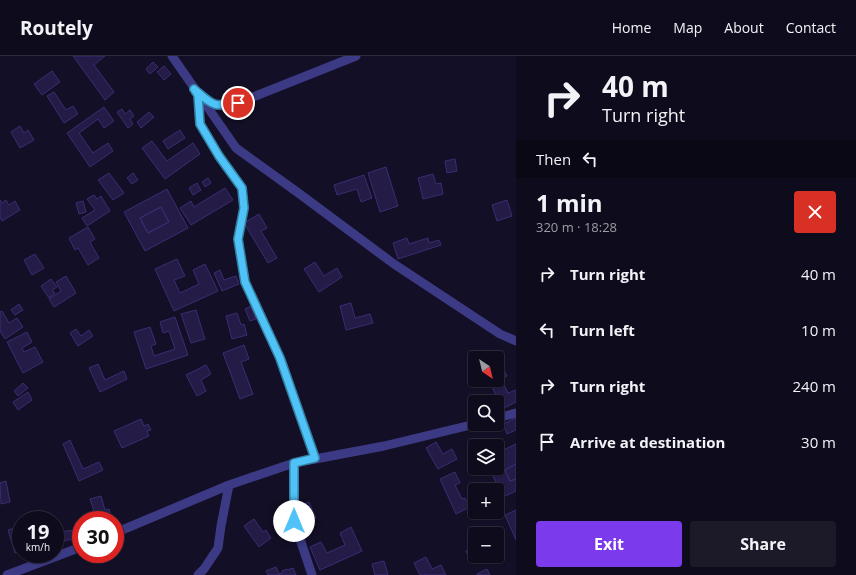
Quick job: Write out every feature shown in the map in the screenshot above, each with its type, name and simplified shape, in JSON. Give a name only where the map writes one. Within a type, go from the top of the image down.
[{"type":"street","points":[[172,56],[236,148],[394,264],[500,334],[516,341]]},
{"type":"street","points":[[196,92],[213,105],[222,106],[238,103],[356,56]]},
{"type":"street","points":[[196,92],[200,124],[219,156],[242,188],[244,208],[238,239],[245,282],[280,358],[315,458]]},
{"type":"street","points":[[504,416],[516,413]]},
{"type":"street","points":[[124,529],[229,485],[294,463],[384,446],[468,426]]},
{"type":"street","points":[[294,463],[294,521],[312,575]]},
{"type":"street","points":[[198,575],[204,569],[218,548],[229,485]]},
{"type":"street","points":[[7,575],[72,550]]},
{"type":"building","points":[[73,56],[105,56],[94,65],[114,92],[105,100]]},
{"type":"building","points":[[153,62],[158,67],[150,74],[146,69]]},
{"type":"building","points":[[164,66],[171,74],[164,80],[157,72]]},
{"type":"building","points":[[52,71],[60,82],[42,95],[34,84]]},
{"type":"building","points":[[54,92],[66,110],[73,106],[78,114],[64,123],[47,96]]},
{"type":"building","points":[[104,107],[114,121],[104,128],[98,119],[79,133],[93,153],[108,143],[113,151],[90,167],[67,133]]},
{"type":"building","points":[[122,109],[125,114],[130,110],[134,116],[130,119],[133,124],[128,128],[117,112]]},
{"type":"building","points":[[149,112],[154,117],[141,128],[137,122]]},
{"type":"building","points":[[20,126],[24,133],[28,130],[34,140],[20,148],[11,132]]},
{"type":"building","points":[[180,130],[185,138],[168,149],[163,141]]},
{"type":"building","points":[[152,141],[167,161],[193,143],[200,154],[165,179],[142,148]]},
{"type":"building","points":[[455,159],[457,171],[447,173],[445,161]]},
{"type":"building","points":[[386,167],[398,206],[380,212],[368,173]]},
{"type":"building","points":[[109,173],[124,193],[113,200],[98,180]]},
{"type":"building","points":[[133,173],[138,180],[132,184],[127,178]]},
{"type":"building","points":[[433,174],[436,184],[441,183],[443,194],[423,199],[418,178]]},
{"type":"building","points":[[364,175],[372,198],[361,202],[357,189],[337,195],[334,185]]},
{"type":"building","points":[[208,178],[211,183],[205,187],[202,182]]},
{"type":"building","points":[[197,183],[201,190],[193,195],[189,188]]},
{"type":"building","points":[[225,188],[233,200],[191,225],[180,208],[191,201],[194,207]]},
{"type":"building","points":[[167,189],[188,228],[145,251],[124,212]],"holes":[[[161,207],[169,222],[148,233],[140,218]]]},
{"type":"building","points":[[94,195],[97,199],[101,196],[110,211],[87,226],[82,218],[95,210],[87,199]]},
{"type":"building","points":[[0,200],[2,203],[6,200],[9,205],[15,201],[20,210],[2,221],[0,217]]},
{"type":"building","points":[[507,200],[512,216],[497,221],[492,205]]},
{"type":"building","points":[[83,201],[86,212],[79,214],[76,203]]},
{"type":"building","points":[[161,207],[169,222],[148,233],[140,218]]},
{"type":"building","points":[[259,214],[267,228],[261,231],[277,258],[268,263],[244,223]]},
{"type":"building","points":[[88,227],[95,239],[90,242],[99,258],[88,265],[78,248],[75,250],[69,238]]},
{"type":"building","points":[[407,238],[409,244],[428,238],[429,243],[439,240],[441,245],[398,259],[393,243]]},
{"type":"building","points":[[35,254],[44,268],[32,275],[24,260]]},
{"type":"building","points":[[177,259],[185,276],[174,280],[180,293],[199,284],[193,270],[205,264],[218,291],[174,311],[155,269]]},
{"type":"building","points":[[315,262],[324,276],[337,268],[342,277],[319,292],[304,269]]},
{"type":"building","points":[[220,270],[224,280],[236,276],[239,284],[222,291],[214,273]]},
{"type":"building","points":[[66,276],[76,293],[54,307],[49,299],[61,291],[56,282]]},
{"type":"building","points":[[51,279],[57,287],[52,290],[55,293],[49,298],[41,286]]},
{"type":"building","points":[[351,303],[355,318],[370,314],[373,323],[346,330],[340,306]]},
{"type":"building","points":[[19,304],[23,310],[15,315],[11,310]]},
{"type":"building","points":[[251,306],[256,319],[250,321],[245,309]]},
{"type":"building","points":[[196,310],[205,339],[191,343],[181,314]]},
{"type":"building","points":[[2,311],[9,323],[17,318],[23,327],[5,339],[0,331],[0,312]]},
{"type":"building","points":[[237,313],[241,325],[244,324],[247,335],[232,339],[226,316]]},
{"type":"building","points":[[175,317],[188,355],[146,369],[134,332],[150,327],[156,344],[151,346],[154,356],[175,349],[169,331],[163,333],[160,322]]},
{"type":"building","points":[[76,329],[81,336],[89,330],[93,336],[78,346],[70,333]]},
{"type":"building","points":[[27,332],[32,342],[22,348],[24,352],[35,347],[43,362],[23,373],[7,342]]},
{"type":"building","points":[[244,345],[249,359],[241,362],[253,394],[240,399],[223,353]]},
{"type":"building","points":[[98,364],[105,380],[124,371],[127,379],[100,392],[89,368]]},
{"type":"building","points":[[206,365],[211,374],[201,380],[206,391],[197,396],[186,375]]},
{"type":"building","points":[[504,370],[507,376],[504,378]]},
{"type":"building","points":[[23,383],[28,388],[18,396],[14,391]]},
{"type":"building","points":[[504,385],[508,393],[516,390],[516,402],[504,408],[504,395],[496,395],[492,387],[504,387]]},
{"type":"building","points":[[28,392],[32,400],[18,410],[13,402]]},
{"type":"building","points":[[516,418],[516,430],[507,434],[504,424]]},
{"type":"building","points":[[141,419],[144,426],[148,424],[151,430],[147,431],[149,436],[122,448],[114,431]]},
{"type":"building","points":[[70,440],[83,469],[99,462],[103,470],[79,481],[63,444]]},
{"type":"building","points":[[436,442],[443,454],[452,449],[457,459],[438,469],[426,448]]},
{"type":"building","points":[[516,444],[516,464],[505,470],[510,481],[516,479],[516,491],[504,497],[504,483],[496,483],[492,475],[504,475],[504,450]]},
{"type":"building","points":[[516,464],[516,479],[510,481],[505,470]]},
{"type":"building","points":[[455,472],[460,483],[455,485],[462,499],[465,498],[468,503],[468,508],[456,514],[440,479]]},
{"type":"building","points":[[6,481],[10,502],[1,504],[0,483]]},
{"type":"building","points":[[101,496],[105,510],[109,509],[110,511],[94,511],[90,499]]},
{"type":"building","points":[[309,502],[316,518],[304,523],[296,507]]},
{"type":"building","points":[[516,510],[516,540],[505,515]]},
{"type":"building","points":[[254,519],[263,532],[266,530],[271,538],[259,547],[244,526]]},
{"type":"building","points":[[351,527],[362,551],[320,570],[310,547],[321,542],[327,553],[345,545],[340,533]]},
{"type":"building","points":[[12,529],[12,543],[8,530]]},
{"type":"building","points":[[72,530],[72,539],[64,541],[64,531]]},
{"type":"building","points":[[426,557],[432,569],[441,565],[446,575],[420,575],[414,563]]},
{"type":"building","points":[[384,561],[388,575],[375,575],[372,564]]},
{"type":"building","points":[[276,567],[279,574],[283,572],[282,571],[293,568],[296,575],[268,575],[266,571]]},
{"type":"building","points":[[487,569],[490,575],[477,575],[477,574]]},
{"type":"route","points":[[238,103],[222,106],[213,105],[194,89],[198,95],[200,124],[219,156],[242,188],[244,208],[238,239],[245,282],[280,358],[315,458],[294,463],[294,521]]}]
